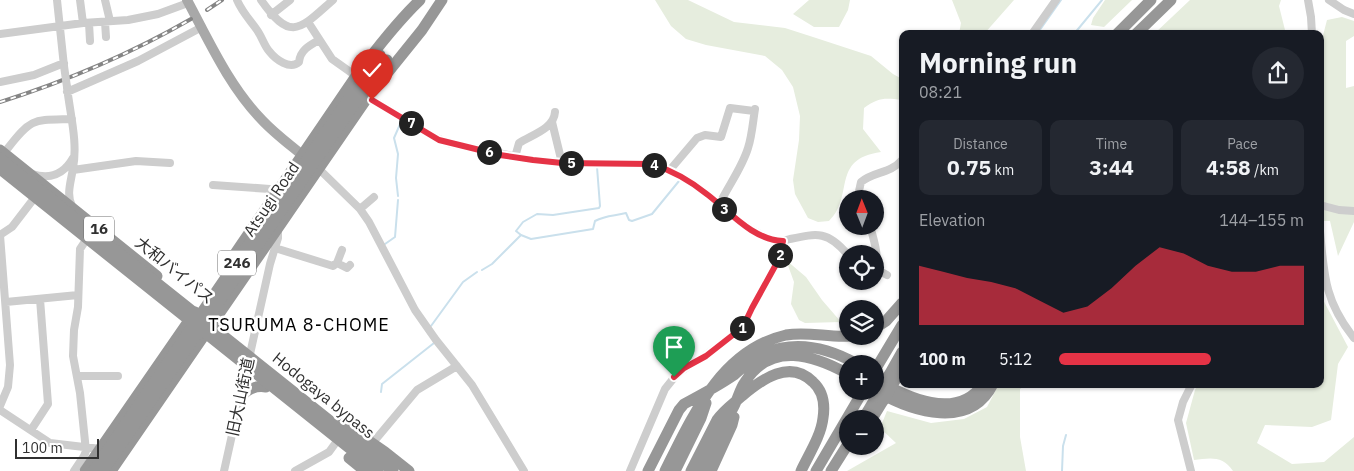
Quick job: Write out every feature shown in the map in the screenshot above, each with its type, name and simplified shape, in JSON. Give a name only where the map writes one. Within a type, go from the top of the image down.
[{"type":"highway","points":[[85,471],[198,309],[345,91],[381,44],[420,0]]},
{"type":"highway","name":"Atsugi Road","points":[[103,471],[353,107],[384,58],[428,0]]},
{"type":"highway","points":[[111,471],[368,98],[393,64],[422,30],[440,0]]},
{"type":"highway","name":"Atsugi Road","points":[[93,471],[351,95],[440,0]]},
{"type":"highway","points":[[1121,30],[1151,0]]},
{"type":"highway","points":[[1140,30],[1171,0]]},
{"type":"highway","points":[[345,91],[349,89],[356,90],[368,98]]},
{"type":"highway","name":"大和バイパス","points":[[4,149],[28,172],[400,471]]},
{"type":"highway","name":"Hodogaya bypass","points":[[0,158],[393,471]]},
{"type":"highway","name":"Hodogaya bypass","points":[[0,169],[268,386],[377,471]]},
{"type":"highway","name":"16","points":[[0,176],[204,338],[245,367]]},
{"type":"highway","points":[[212,288],[214,294],[224,301],[230,300]]},
{"type":"highway","points":[[884,322],[899,307]]},
{"type":"highway","points":[[884,357],[899,330]]},
{"type":"highway","points":[[665,471],[694,414],[730,365],[755,348],[775,339],[799,334],[839,336]]},
{"type":"highway","points":[[799,346],[820,350],[839,360]]},
{"type":"highway","points":[[656,471],[686,411],[711,390],[760,356],[777,348],[799,346],[820,348],[839,355]]},
{"type":"highway","points":[[165,355],[179,354],[184,358],[185,365]]},
{"type":"highway","points":[[701,471],[746,381],[752,373],[771,360],[790,355],[825,362],[839,369]]},
{"type":"highway","points":[[692,471],[717,420],[723,412],[763,380],[774,374],[784,372],[803,375],[814,382],[822,397],[823,418],[817,438],[801,471]]},
{"type":"highway","points":[[884,389],[896,374]]},
{"type":"highway","points":[[884,379],[899,387]]},
{"type":"highway","points":[[240,398],[245,392],[253,388],[268,386],[365,471]]},
{"type":"highway","name":"16","points":[[268,386],[377,471]]},
{"type":"highway","points":[[901,388],[920,396],[956,402],[972,396],[979,388]]},
{"type":"highway","points":[[884,398],[930,412],[958,412],[976,405],[984,398],[990,388]]},
{"type":"highway","points":[[291,389],[356,432],[409,471]]},
{"type":"highway","points":[[648,471],[678,410],[684,404],[711,390]]},
{"type":"highway","points":[[675,471],[701,418],[711,390]]},
{"type":"highway","points":[[710,471],[732,425],[737,400]]},
{"type":"highway","points":[[719,471],[739,430],[737,400]]},
{"type":"highway","points":[[816,471],[858,400]]},
{"type":"highway","points":[[832,469],[842,455]]},
{"type":"main road","points":[[188,1],[226,72],[242,97],[261,119],[319,169]]},
{"type":"street","points":[[57,0],[72,120],[74,153],[69,191],[70,202],[74,208]]},
{"type":"street","points":[[80,0],[90,41]]},
{"type":"street","points":[[105,0],[108,22],[106,37]]},
{"type":"street","points":[[261,0],[271,15],[280,24],[286,26],[299,26],[308,22],[333,0]]},
{"type":"street","points":[[271,15],[290,0]]},
{"type":"street","points":[[1035,30],[1056,0]]},
{"type":"street","points":[[1308,0],[1312,30]]},
{"type":"street","points":[[1329,0],[1354,14]]},
{"type":"street","points":[[0,34],[148,17],[188,1]]},
{"type":"street","points":[[240,1],[269,52],[289,66],[295,66],[299,62],[303,51],[319,40]]},
{"type":"street","points":[[308,22],[337,64],[356,76]]},
{"type":"street","points":[[67,90],[138,61],[202,27]]},
{"type":"street","points":[[0,82],[34,75],[64,65]]},
{"type":"street","points":[[368,98],[439,140],[515,157],[562,163],[651,164],[669,170],[701,190],[739,221],[762,235],[776,241],[783,241],[820,234],[839,245]]},
{"type":"street","points":[[669,170],[698,138],[705,135],[721,138],[730,108],[755,110],[748,148],[719,204]]},
{"type":"street","points":[[555,112],[552,122],[562,163]]},
{"type":"street","points":[[4,149],[24,128],[34,122],[72,120]]},
{"type":"street","points":[[515,157],[519,143],[543,130],[552,122]]},
{"type":"street","points":[[28,172],[40,176],[54,176],[65,169],[74,153]]},
{"type":"street","points":[[73,170],[136,161],[170,163]]},
{"type":"street","points":[[859,190],[861,182],[870,176],[891,169],[899,162]]},
{"type":"street","points":[[319,169],[360,209],[377,236],[415,310],[472,385],[524,471]]},
{"type":"street","points":[[213,185],[270,188],[277,192]]},
{"type":"street","points":[[360,209],[374,197]]},
{"type":"street","points":[[32,202],[12,227],[0,235],[10,374],[8,387],[0,408],[50,443],[101,449]]},
{"type":"street","points":[[1324,206],[1354,211]]},
{"type":"street","name":"旧大山街道","points":[[226,470],[245,367],[270,264],[276,248],[278,229]]},
{"type":"street","points":[[630,471],[668,385],[684,368],[706,356],[738,332],[746,321],[779,259],[783,241]]},
{"type":"street","points":[[74,471],[84,456],[86,446],[74,356],[80,249],[84,243]]},
{"type":"street","points":[[276,248],[333,267],[347,268],[350,265]]},
{"type":"street","points":[[333,267],[342,250]]},
{"type":"street","points":[[261,254],[268,256],[270,264]]},
{"type":"street","points":[[1324,278],[1329,295],[1342,323],[1354,338]]},
{"type":"street","points":[[6,302],[78,295]]},
{"type":"street","points":[[31,430],[48,404],[40,299]]},
{"type":"street","points":[[353,471],[360,459],[417,390],[457,366]]},
{"type":"street","points":[[77,376],[105,373],[118,376]]},
{"type":"street","points":[[1190,388],[1183,402],[1178,420],[1192,471]]},
{"type":"street","points":[[295,471],[329,452],[337,441]]},
{"type":"green space","points":[[655,0],[688,0],[734,22],[785,28],[871,56],[899,77],[899,100],[882,99],[864,108],[863,129],[881,152],[865,156],[855,162],[849,170],[844,190],[839,190],[839,206],[829,221],[818,222],[808,218],[795,194],[793,180],[799,140],[800,116],[793,87],[782,70],[765,56],[706,45],[686,39],[671,26]]},
{"type":"green space","points":[[809,0],[850,0],[848,10],[839,27],[814,27],[793,14]]},
{"type":"green space","points":[[952,0],[1014,0],[988,30],[960,30],[961,23]]},
{"type":"green space","points":[[1105,0],[1132,0],[1104,27],[1091,25],[1093,18]]},
{"type":"green space","points":[[1190,0],[1281,0],[1279,6],[1285,30],[1158,30]]},
{"type":"green space","points":[[1342,17],[1354,21],[1354,36],[1346,41],[1346,88],[1354,86],[1354,222],[1338,256],[1330,221],[1324,221],[1324,32],[1327,20]]},
{"type":"green space","points":[[786,260],[806,277],[839,322],[805,323],[799,320],[791,304],[794,282]]},
{"type":"green space","points":[[1324,302],[1348,347],[1338,364],[1331,420],[1312,427],[1265,425],[1257,443],[1292,464],[1324,462],[1354,437],[1354,471],[1233,471],[1225,462],[1220,460],[1210,458],[1194,460],[1186,423],[1196,388],[1324,388]]},
{"type":"green space","points":[[997,388],[1021,388],[1020,437],[1026,471],[847,471],[875,455],[884,455],[884,450],[896,443],[884,432],[884,418],[887,411],[931,423],[964,419],[987,407]]},
{"type":"waterway","points":[[1040,30],[1061,0]]},
{"type":"waterway","points":[[1077,30],[1102,0]]},
{"type":"waterway","points":[[398,196],[396,178],[398,154],[394,138],[401,122]]},
{"type":"waterway","points":[[597,167],[599,208],[553,215],[537,214],[523,222],[516,231],[531,239],[593,229],[595,221],[599,219],[626,213],[629,220],[632,221],[652,214],[679,181]]},
{"type":"waterway","points":[[385,244],[395,237],[398,200]]},
{"type":"waterway","points":[[482,270],[492,264],[521,235]]},
{"type":"waterway","points":[[431,326],[463,282],[477,272]]},
{"type":"waterway","points":[[381,392],[382,384],[434,343]]},
{"type":"waterway","points":[[1062,471],[1063,446],[1066,435]]},
{"type":"railway","points":[[207,10],[222,0]]},
{"type":"railway","points":[[0,102],[98,66],[145,44],[191,19]]},
{"type":"district","name":"TSURUMA 8-CHOME","points":[[299,325]]},
{"type":"route","points":[[372,100],[439,140],[448,143],[500,155],[533,160],[562,163],[651,164],[662,167],[708,194],[744,225],[770,239],[783,241],[779,259],[743,327],[706,356],[684,368],[674,377]]}]
